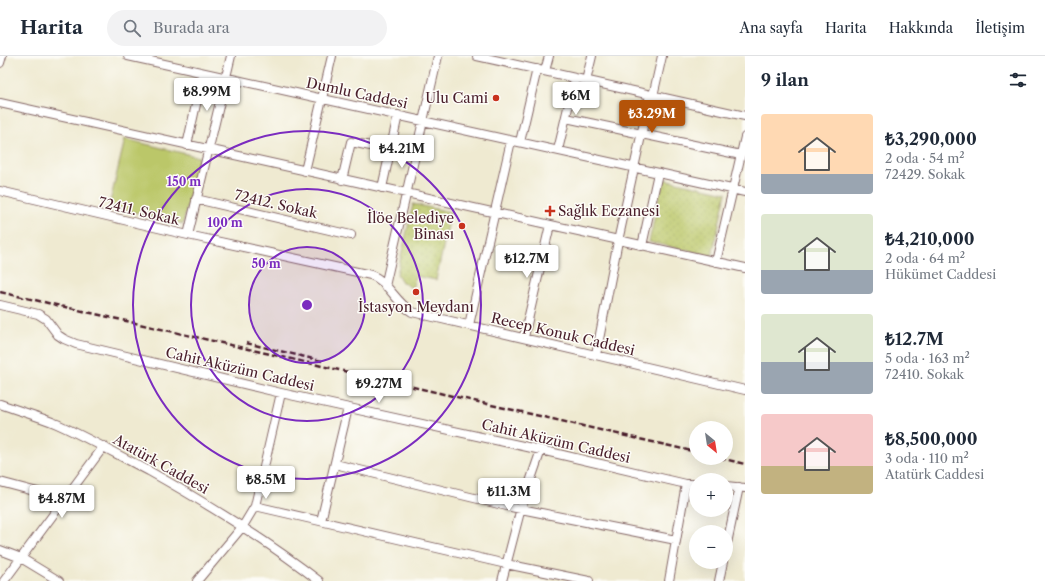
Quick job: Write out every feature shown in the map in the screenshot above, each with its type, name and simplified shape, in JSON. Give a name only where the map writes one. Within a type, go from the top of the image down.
[{"type":"street","points":[[0,63],[2,56]]},
{"type":"street","name":"Dumlu Caddesi","points":[[128,56],[745,192]]},
{"type":"street","points":[[188,235],[231,56]]},
{"type":"street","points":[[305,171],[332,56]]},
{"type":"street","points":[[385,286],[438,56]]},
{"type":"street","points":[[478,56],[745,116]]},
{"type":"street","points":[[545,71],[549,56]]},
{"type":"street","points":[[586,80],[592,56]]},
{"type":"street","points":[[596,354],[641,134],[662,56]]},
{"type":"street","points":[[520,142],[537,69]]},
{"type":"street","points":[[187,145],[203,73]]},
{"type":"street","points":[[558,150],[575,78]]},
{"type":"street","points":[[0,102],[342,180],[745,268]]},
{"type":"street","points":[[382,188],[398,115]]},
{"type":"street","points":[[566,118],[741,155]]},
{"type":"street","points":[[716,262],[745,137]]},
{"type":"street","points":[[469,325],[511,140]]},
{"type":"street","points":[[342,180],[351,142],[390,150]]},
{"type":"street","points":[[642,246],[658,172]]},
{"type":"street","name":"72411. Sokak","points":[[0,191],[188,235],[370,275],[381,280],[385,286]]},
{"type":"street","name":"72412. Sokak","points":[[196,199],[351,235]]},
{"type":"street","points":[[524,337],[550,225]]},
{"type":"street","name":"Recep Konuk Caddesi","points":[[385,286],[400,303],[412,312],[524,337],[745,390]]},
{"type":"street","name":"Cahit Aküzüm Caddesi","points":[[0,305],[38,314],[46,319],[58,335],[76,344],[281,393],[541,450],[686,484]]},
{"type":"street","points":[[197,581],[244,526],[255,506],[281,393]]},
{"type":"street","name":"Atatürk Caddesi","points":[[0,404],[56,424],[104,446],[244,526],[319,581]]},
{"type":"street","points":[[321,522],[348,408]]},
{"type":"street","points":[[4,581],[104,446]]},
{"type":"street","points":[[502,581],[520,508],[541,450]]},
{"type":"street","points":[[335,464],[511,507],[676,540]]},
{"type":"street","points":[[0,482],[64,499]]},
{"type":"street","points":[[669,581],[686,484]]},
{"type":"street","points":[[732,525],[742,487]]},
{"type":"street","points":[[255,506],[506,564],[589,581]]},
{"type":"street","points":[[0,550],[21,558],[59,581]]},
{"type":"street","points":[[719,581],[722,569]]},
{"type":"green space","points":[[125,139],[199,157],[183,224],[109,206]]},
{"type":"green space","points":[[663,179],[726,193],[712,256],[649,242]]},
{"type":"green space","points":[[413,204],[451,212],[436,280],[416,276],[412,288],[402,282],[397,274]]},
{"type":"railway","points":[[0,292],[689,450]]},
{"type":"railway","points":[[246,343],[322,361]]},
{"type":"railway","points":[[733,461],[745,464]]},
{"type":"place","name":"Ulu Cami","points":[[496,98]]},
{"type":"place","name":"Sağlık Eczanesi","points":[[550,211]]},
{"type":"place","name":"İlöe Belediye Binası","points":[[462,226]]},
{"type":"place","name":"İstasyon Meydanı","points":[[416,292]]}]
